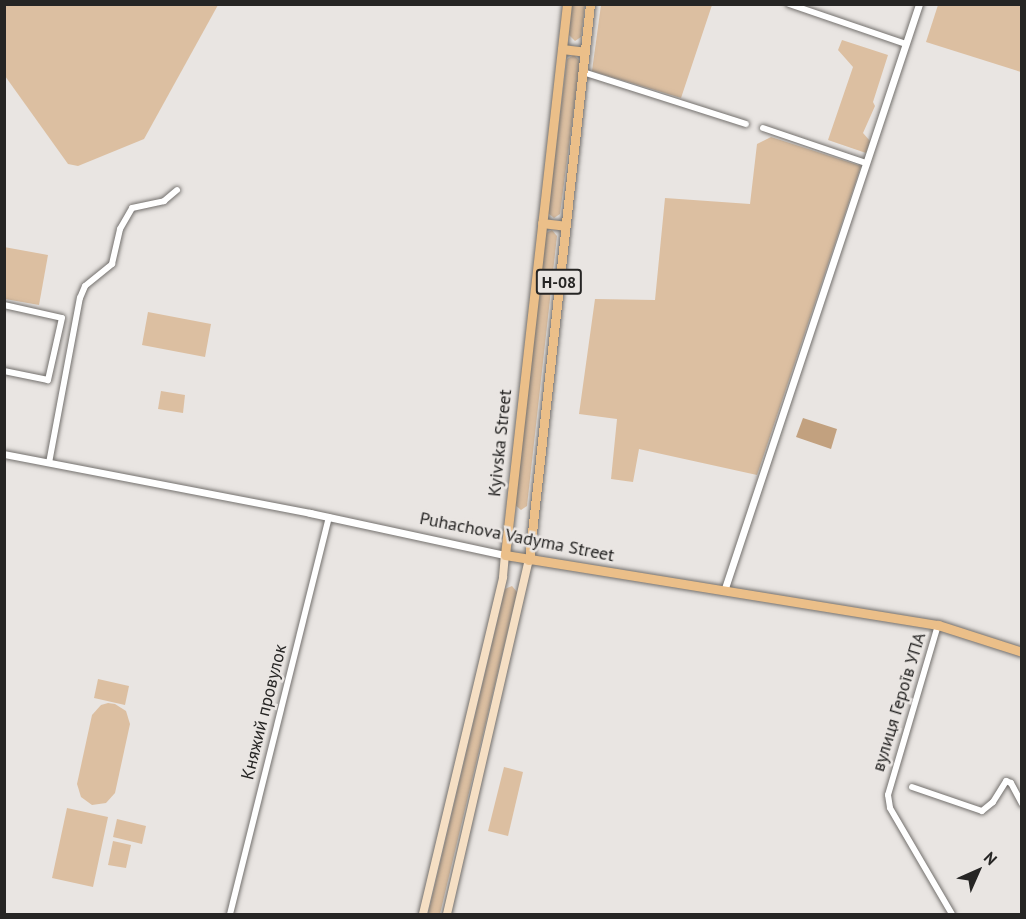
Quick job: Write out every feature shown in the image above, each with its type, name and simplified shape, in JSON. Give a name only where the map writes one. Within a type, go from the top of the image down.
[{"type":"main road","name":"Kyivska Street","points":[[423,915],[502,577],[567,4]]},
{"type":"main road","name":"Н-08","points":[[529,560],[590,4]]},
{"type":"main road","points":[[562,49],[585,52]]},
{"type":"main road","points":[[542,223],[565,226]]},
{"type":"main road","name":"Puhachova Vadyma Street","points":[[505,555],[938,625],[1022,652]]},
{"type":"main road","points":[[447,915],[529,560]]},
{"type":"street","points":[[789,4],[906,44]]},
{"type":"street","points":[[724,591],[919,4]]},
{"type":"street","points":[[583,72],[746,124]]},
{"type":"street","points":[[763,128],[866,163]]},
{"type":"street","points":[[49,463],[80,298],[85,286],[112,264],[120,229],[132,208],[164,201],[177,190]]},
{"type":"street","points":[[4,305],[62,318],[48,380],[4,371]]},
{"type":"street","name":"Puhachova Vadyma Street","points":[[4,454],[329,517],[505,555]]},
{"type":"street","name":"Княжий провулок","points":[[230,915],[329,517]]},
{"type":"street","name":"вулиця Героїв УПА","points":[[938,625],[888,795],[890,808],[952,915]]},
{"type":"street","points":[[912,787],[982,811],[993,802],[1006,781],[1011,783],[1022,804]]},
{"type":"shaded area","points":[[5,5],[218,5],[144,139],[78,166],[68,164],[5,76]]},
{"type":"shaded area","points":[[572,5],[585,5],[581,37],[575,41],[569,35]]},
{"type":"shaded area","points":[[601,5],[712,5],[681,98],[592,71]]},
{"type":"shaded area","points":[[938,5],[1021,5],[1021,72],[926,42]]},
{"type":"shaded area","points":[[842,40],[888,55],[873,102],[875,106],[863,133],[870,141],[866,153],[828,140],[853,67],[838,50]]},
{"type":"shaded area","points":[[574,55],[580,61],[560,214],[554,218],[548,213],[567,59]]},
{"type":"shaded area","points":[[771,137],[861,166],[757,475],[639,449],[633,482],[611,479],[617,419],[579,414],[595,299],[655,300],[665,198],[750,204],[757,144]]},
{"type":"shaded area","points":[[552,230],[557,236],[527,506],[521,510],[515,505],[544,234]]},
{"type":"shaded area","points":[[4,247],[48,255],[39,305],[5,299]]},
{"type":"shaded area","points":[[148,312],[211,324],[205,357],[142,345]]},
{"type":"shaded area","points":[[161,391],[185,395],[183,413],[158,409]]},
{"type":"shaded area","points":[[803,418],[837,429],[831,449],[796,437]]},
{"type":"shaded area","points":[[512,586],[517,592],[440,914],[428,914],[505,589]]},
{"type":"shaded area","points":[[98,679],[129,686],[125,705],[94,698]]},
{"type":"shaded area","points":[[115,704],[126,711],[130,724],[115,793],[106,803],[92,805],[81,797],[77,784],[92,715],[101,705]]},
{"type":"shaded area","points":[[504,767],[523,772],[508,836],[488,831]]},
{"type":"shaded area","points":[[67,808],[108,817],[93,887],[52,878]]},
{"type":"shaded area","points":[[117,819],[146,826],[142,844],[113,837]]},
{"type":"shaded area","points":[[113,841],[131,845],[126,868],[108,865]]}]
